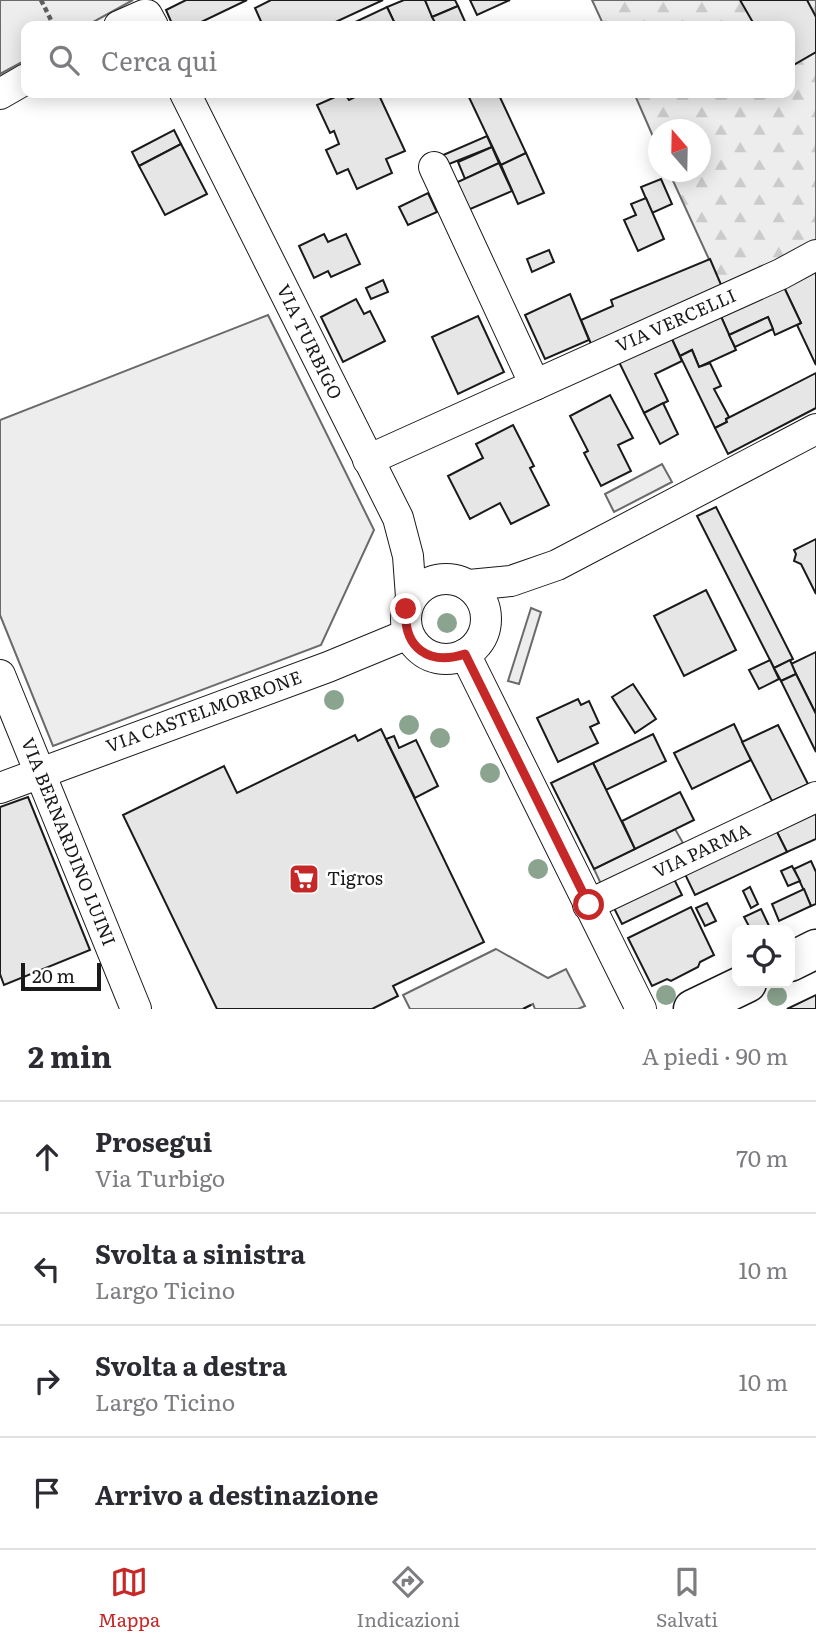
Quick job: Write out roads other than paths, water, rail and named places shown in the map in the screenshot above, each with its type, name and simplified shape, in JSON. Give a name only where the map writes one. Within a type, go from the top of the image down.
[{"type":"main road","points":[[795,960],[816,949]]},
{"type":"main road","points":[[693,1009],[737,988]]},
{"type":"street","points":[[128,21],[134,18],[150,21]]},
{"type":"street","points":[[0,94],[21,82]]},
{"type":"street","name":"VIA TURBIGO","points":[[188,98],[401,528],[408,556],[411,597]]},
{"type":"street","points":[[433,167],[535,385]]},
{"type":"street","name":"VIA VERCELLI","points":[[368,460],[816,256]]},
{"type":"street","points":[[469,585],[511,581],[557,565],[816,429]]},
{"type":"street","points":[[444,578],[469,585],[484,607],[486,621],[476,646],[452,659],[439,659],[425,654],[408,634],[405,621],[411,597],[431,581],[444,578]]},
{"type":"street","name":"VIA CASTELMORRONE","points":[[0,788],[328,667],[408,634]]},
{"type":"street","points":[[465,654],[641,1009]]},
{"type":"street","name":"VIA BERNARDINO LUINI","points":[[0,675],[136,1009]]},
{"type":"street","name":"VIA PARMA","points":[[589,905],[816,797]]},
{"type":"place","name":"Tigros","points":[[304,879]]}]
